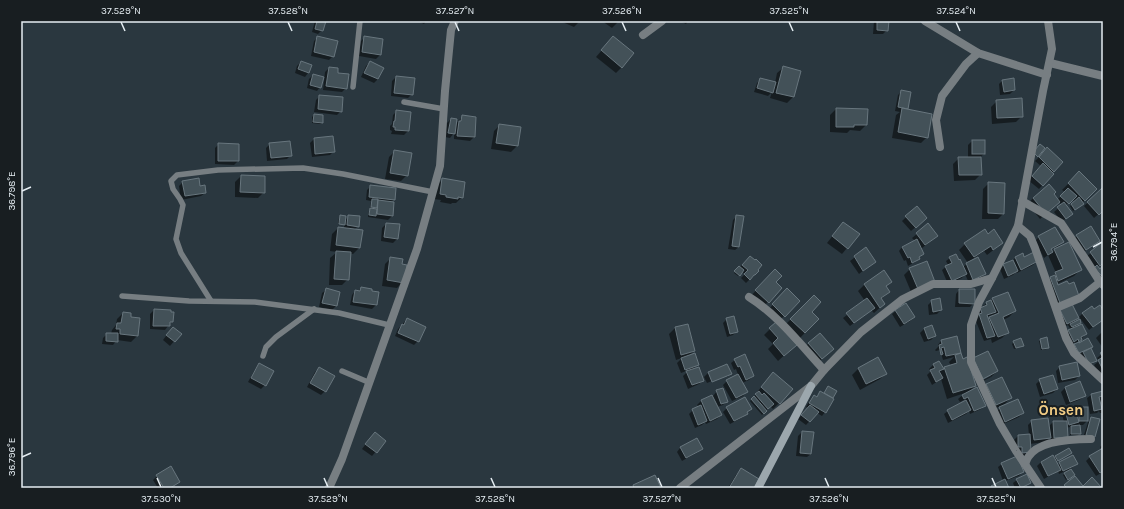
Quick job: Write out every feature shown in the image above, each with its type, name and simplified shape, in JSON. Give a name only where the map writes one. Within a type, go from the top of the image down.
[{"type":"street","points":[[330,488],[342,459],[368,382],[417,249],[440,166],[451,30],[455,21]]},
{"type":"street","points":[[643,35],[662,21]]},
{"type":"street","points":[[925,21],[978,53],[1047,75]]},
{"type":"street","points":[[1041,488],[1000,424],[971,362],[971,325],[979,302],[1018,226],[1050,63],[1052,49],[1048,21]]},
{"type":"street","points":[[940,147],[936,120],[942,96],[966,64],[978,53]]},
{"type":"street","points":[[1050,63],[1103,76]]},
{"type":"street","points":[[1022,201],[1061,223],[1101,283],[1080,298],[1056,308]]},
{"type":"street","points":[[1018,226],[1030,236],[1066,338],[1074,353],[1102,378]]},
{"type":"street","points":[[758,488],[811,386],[824,370],[861,332],[903,299],[933,284],[971,284],[992,278]]},
{"type":"street","points":[[749,297],[756,301],[782,324],[824,370]]},
{"type":"street","points":[[680,488],[811,386]]},
{"type":"street","points":[[1025,464],[1029,456],[1035,450],[1055,442],[1091,439]]},
{"type":"lane","points":[[353,87],[360,21]]},
{"type":"lane","points":[[404,102],[444,109]]},
{"type":"lane","points":[[211,301],[181,253],[176,239],[183,205],[173,189],[171,181],[177,175],[218,170],[303,168],[343,174],[433,192]]},
{"type":"lane","points":[[122,296],[189,301],[255,302],[339,313],[389,325]]},
{"type":"lane","points":[[263,356],[266,347],[276,337],[314,309]]},
{"type":"lane","points":[[342,371],[368,382]]},
{"type":"building","points":[[317,21],[326,21],[323,31],[315,29]]},
{"type":"building","points":[[877,21],[889,21],[888,31],[877,30]]},
{"type":"building","points":[[317,36],[338,41],[334,57],[314,52]]},
{"type":"building","points":[[364,36],[383,39],[381,55],[362,52]]},
{"type":"building","points":[[613,36],[634,53],[622,68],[601,50]]},
{"type":"building","points":[[301,61],[312,65],[309,73],[298,69]]},
{"type":"building","points":[[370,61],[384,68],[378,79],[364,73]]},
{"type":"building","points":[[783,66],[801,71],[794,97],[776,93]]},
{"type":"building","points":[[329,67],[338,68],[338,73],[349,74],[347,89],[326,86]]},
{"type":"building","points":[[313,74],[324,77],[321,88],[310,85]]},
{"type":"building","points":[[396,76],[415,78],[413,95],[394,93]]},
{"type":"building","points":[[760,78],[776,82],[773,93],[757,88]]},
{"type":"building","points":[[1014,78],[1015,90],[1004,92],[1002,80]]},
{"type":"building","points":[[901,90],[911,92],[908,109],[898,107]]},
{"type":"building","points":[[319,95],[343,97],[342,112],[318,109]]},
{"type":"building","points":[[1022,98],[1023,117],[997,118],[996,100]]},
{"type":"building","points":[[836,108],[868,109],[867,125],[836,127]]},
{"type":"building","points":[[902,108],[932,114],[928,138],[898,132]]},
{"type":"building","points":[[396,110],[411,112],[409,131],[395,130],[395,127],[393,127]]},
{"type":"building","points":[[314,114],[323,115],[323,123],[313,122]]},
{"type":"building","points":[[462,115],[476,117],[475,137],[457,136],[459,121],[461,121]]},
{"type":"building","points":[[451,118],[457,119],[455,134],[448,133]]},
{"type":"building","points":[[499,124],[521,127],[518,146],[496,143]]},
{"type":"building","points":[[333,136],[335,152],[315,154],[314,138]]},
{"type":"building","points":[[972,140],[985,140],[985,154],[972,154]]},
{"type":"building","points":[[290,141],[292,156],[271,158],[269,143]]},
{"type":"building","points":[[218,143],[239,144],[239,161],[218,161]]},
{"type":"building","points":[[1040,144],[1045,148],[1038,157],[1033,152]]},
{"type":"building","points":[[1047,147],[1063,162],[1054,172],[1039,157]]},
{"type":"building","points":[[394,150],[412,153],[408,176],[390,173]]},
{"type":"building","points":[[958,157],[981,157],[982,175],[959,175]]},
{"type":"building","points":[[1043,163],[1054,174],[1043,186],[1032,176]]},
{"type":"building","points":[[1079,171],[1097,189],[1085,201],[1068,183]]},
{"type":"building","points":[[241,175],[265,176],[265,193],[240,192]]},
{"type":"building","points":[[199,178],[200,186],[205,185],[206,193],[185,196],[182,181]]},
{"type":"building","points":[[442,178],[465,182],[463,198],[458,197],[458,199],[446,197],[446,195],[440,194]]},
{"type":"building","points":[[988,182],[1005,183],[1004,214],[988,213]]},
{"type":"building","points":[[1049,184],[1056,192],[1054,194],[1060,202],[1046,214],[1033,198]]},
{"type":"building","points":[[370,185],[396,188],[395,200],[369,197]]},
{"type":"building","points":[[1068,188],[1077,196],[1069,204],[1060,196]]},
{"type":"building","points":[[1102,188],[1103,211],[1099,215],[1087,202]]},
{"type":"building","points":[[1079,197],[1084,204],[1075,210],[1071,204]]},
{"type":"building","points":[[372,199],[378,199],[377,208],[371,207]]},
{"type":"building","points":[[378,200],[394,202],[393,216],[377,214]]},
{"type":"building","points":[[1064,202],[1073,214],[1066,219],[1057,207]]},
{"type":"building","points":[[917,206],[927,218],[916,228],[905,216]]},
{"type":"building","points":[[370,208],[377,209],[376,216],[369,215]]},
{"type":"building","points":[[340,215],[346,216],[345,225],[339,224]]},
{"type":"building","points":[[348,215],[360,216],[359,227],[347,225]]},
{"type":"building","points":[[736,215],[744,216],[739,247],[732,246]]},
{"type":"building","points":[[843,222],[860,234],[848,249],[832,236]]},
{"type":"building","points":[[386,223],[400,224],[398,239],[384,237]]},
{"type":"building","points":[[928,223],[938,236],[925,245],[916,233]]},
{"type":"building","points":[[1091,226],[1100,241],[1086,250],[1076,235]]},
{"type":"building","points":[[338,227],[363,230],[360,248],[336,245]]},
{"type":"building","points":[[1055,227],[1064,242],[1051,249],[1053,252],[1048,255],[1038,236]]},
{"type":"building","points":[[985,229],[988,234],[994,229],[1003,243],[993,250],[991,246],[974,257],[964,243]]},
{"type":"building","points":[[917,239],[924,254],[919,257],[920,259],[912,263],[910,257],[908,258],[902,247]]},
{"type":"building","points":[[1069,242],[1082,270],[1058,281],[1055,272],[1063,269],[1054,249]]},
{"type":"building","points":[[1101,243],[1103,245],[1103,263],[1100,266],[1090,252]]},
{"type":"building","points":[[866,247],[876,262],[863,271],[854,256]]},
{"type":"building","points":[[336,251],[351,252],[349,280],[334,279]]},
{"type":"building","points":[[1034,252],[1038,261],[1021,270],[1015,257],[1023,253],[1024,257]]},
{"type":"building","points":[[956,254],[967,274],[952,281],[945,266],[952,263],[949,257]]},
{"type":"building","points":[[750,256],[762,265],[758,270],[759,271],[750,280],[744,274],[748,270],[742,265]]},
{"type":"building","points":[[390,257],[403,259],[402,264],[407,265],[404,283],[387,280]]},
{"type":"building","points":[[978,257],[986,274],[973,280],[966,263]]},
{"type":"building","points":[[1013,260],[1018,271],[1008,276],[1003,264]]},
{"type":"building","points":[[927,261],[935,282],[918,289],[909,268]]},
{"type":"building","points":[[1097,265],[1100,269],[1103,265],[1103,277],[1094,268]]},
{"type":"building","points":[[739,266],[744,270],[740,276],[734,271]]},
{"type":"building","points":[[775,269],[782,276],[776,282],[782,288],[769,303],[755,290]]},
{"type":"building","points":[[884,270],[892,282],[886,286],[890,292],[881,298],[885,304],[880,308],[864,284]]},
{"type":"building","points":[[1055,275],[1058,285],[1067,281],[1069,284],[1074,282],[1079,296],[1060,303],[1050,277]]},
{"type":"building","points":[[361,287],[379,292],[377,305],[353,302],[355,290],[360,291]]},
{"type":"building","points":[[326,288],[340,292],[337,306],[322,303]]},
{"type":"building","points":[[787,288],[800,301],[785,317],[772,304]]},
{"type":"building","points":[[959,289],[975,289],[975,304],[959,303]]},
{"type":"building","points":[[1008,292],[1016,311],[1003,317],[1009,333],[998,337],[989,317],[999,313],[992,298]]},
{"type":"building","points":[[814,295],[821,302],[812,312],[819,319],[805,333],[790,319]]},
{"type":"building","points":[[867,298],[875,308],[854,323],[846,313]]},
{"type":"building","points":[[940,298],[942,310],[933,312],[931,300]]},
{"type":"building","points":[[991,300],[996,312],[987,315],[995,336],[987,338],[979,314],[982,313],[980,308],[987,305],[986,302]]},
{"type":"building","points":[[906,303],[915,317],[904,324],[895,310]]},
{"type":"building","points":[[1072,304],[1079,318],[1067,324],[1060,310]]},
{"type":"building","points":[[1100,305],[1103,310],[1103,320],[1093,327],[1082,313],[1092,306],[1094,309]]},
{"type":"building","points":[[154,309],[171,310],[171,312],[174,312],[173,322],[170,322],[170,326],[153,326]]},
{"type":"building","points":[[123,312],[131,313],[131,317],[140,318],[138,336],[120,334],[120,329],[116,329],[117,323],[121,323]]},
{"type":"building","points":[[734,316],[738,332],[730,334],[726,318]]},
{"type":"building","points":[[407,318],[426,327],[419,342],[398,333],[402,324],[404,325]]},
{"type":"building","points":[[1080,319],[1081,323],[1072,327],[1070,324]]},
{"type":"building","points":[[776,322],[797,345],[784,356],[773,343],[778,338],[769,328]]},
{"type":"building","points":[[688,324],[695,351],[681,355],[675,327]]},
{"type":"building","points":[[1082,324],[1087,334],[1081,337],[1082,340],[1079,342],[1078,339],[1074,342],[1068,330]]},
{"type":"building","points":[[932,325],[936,336],[928,339],[924,328]]},
{"type":"building","points":[[173,327],[182,334],[175,342],[166,335]]},
{"type":"building","points":[[106,333],[118,333],[118,342],[106,341]]},
{"type":"building","points":[[820,333],[834,349],[822,359],[808,343]]},
{"type":"building","points":[[957,336],[961,353],[946,356],[944,347],[941,348],[943,354],[941,355],[939,345],[942,344],[941,340]]},
{"type":"building","points":[[1047,337],[1049,348],[1042,349],[1040,339]]},
{"type":"building","points":[[1021,338],[1024,346],[1016,348],[1013,341]]},
{"type":"building","points":[[1088,338],[1093,347],[1079,353],[1074,344]]},
{"type":"building","points":[[1091,348],[1097,361],[1089,364],[1083,352]]},
{"type":"building","points":[[988,351],[998,371],[983,379],[973,358]]},
{"type":"building","points":[[695,353],[699,365],[685,370],[681,358]]},
{"type":"building","points":[[961,353],[963,359],[967,357],[976,386],[953,393],[944,367],[957,363],[955,355]]},
{"type":"building","points":[[745,354],[754,376],[746,380],[740,366],[738,367],[734,359]]},
{"type":"building","points":[[878,357],[887,374],[866,384],[858,368]]},
{"type":"building","points":[[1103,357],[1103,370],[1098,360]]},
{"type":"building","points":[[939,361],[944,369],[939,371],[943,378],[936,382],[930,370],[935,368],[933,364]]},
{"type":"building","points":[[1077,362],[1080,376],[1062,380],[1059,366]]},
{"type":"building","points":[[259,363],[274,371],[266,386],[251,378]]},
{"type":"building","points":[[727,364],[732,374],[712,382],[708,372]]},
{"type":"building","points":[[319,367],[335,376],[326,392],[310,383]]},
{"type":"building","points":[[699,367],[704,381],[692,385],[686,371]]},
{"type":"building","points":[[773,372],[793,389],[780,404],[761,387]]},
{"type":"building","points":[[738,374],[748,392],[736,398],[726,380]]},
{"type":"building","points":[[1053,375],[1058,389],[1044,394],[1039,379]]},
{"type":"building","points":[[1002,377],[1012,398],[996,405],[986,384]]},
{"type":"building","points":[[1080,381],[1086,396],[1070,402],[1065,387]]},
{"type":"building","points":[[828,386],[837,391],[833,398],[824,393]]},
{"type":"building","points":[[977,387],[986,406],[974,411],[968,397],[964,399],[962,395]]},
{"type":"building","points":[[723,388],[728,402],[721,404],[716,390]]},
{"type":"building","points":[[759,391],[762,395],[764,393],[774,404],[768,409],[755,394]]},
{"type":"building","points":[[820,391],[834,399],[826,413],[809,403],[814,395],[817,397]]},
{"type":"building","points":[[1103,391],[1103,396],[1099,397],[1102,409],[1094,411],[1091,394]]},
{"type":"building","points":[[712,395],[722,415],[710,421],[701,400]]},
{"type":"building","points":[[754,396],[767,411],[764,414],[751,399]]},
{"type":"building","points":[[745,397],[752,409],[747,412],[748,414],[734,421],[726,407]]},
{"type":"building","points":[[1018,399],[1024,413],[1005,422],[999,407]]},
{"type":"building","points":[[966,400],[971,410],[952,420],[947,410]]},
{"type":"building","points":[[701,405],[707,421],[698,425],[692,409]]},
{"type":"building","points":[[810,405],[819,412],[810,422],[801,415]]},
{"type":"building","points":[[1075,407],[1079,422],[1069,425],[1065,410]]},
{"type":"building","points":[[1079,407],[1088,407],[1088,421],[1079,421]]},
{"type":"building","points":[[1091,417],[1100,419],[1095,437],[1086,435]]},
{"type":"building","points":[[1048,418],[1051,438],[1034,440],[1031,420]]},
{"type":"building","points":[[1053,421],[1067,421],[1068,437],[1054,438]]},
{"type":"building","points":[[1080,425],[1081,434],[1071,434],[1071,426]]},
{"type":"building","points":[[802,431],[814,432],[811,454],[800,453]]},
{"type":"building","points":[[375,432],[386,441],[377,453],[365,444]]},
{"type":"building","points":[[1030,434],[1031,452],[1022,453],[1022,447],[1018,447],[1018,435]]},
{"type":"building","points":[[697,438],[703,449],[686,458],[680,447]]},
{"type":"building","points":[[1069,448],[1072,453],[1058,461],[1055,456]]},
{"type":"building","points":[[1103,448],[1103,471],[1100,473],[1089,456]]},
{"type":"building","points":[[1053,455],[1061,470],[1048,476],[1041,462]]},
{"type":"building","points":[[1073,455],[1078,464],[1063,471],[1059,462]]},
{"type":"building","points":[[1017,456],[1024,472],[1008,479],[1001,463]]},
{"type":"building","points":[[171,466],[180,482],[170,488],[164,488],[156,475]]},
{"type":"building","points":[[741,468],[759,479],[754,488],[729,488]]},
{"type":"building","points":[[1071,469],[1075,475],[1068,480],[1064,473]]},
{"type":"building","points":[[1027,474],[1031,483],[1021,488],[1016,479]]},
{"type":"building","points":[[655,475],[661,488],[634,488],[633,485]]},
{"type":"building","points":[[1075,476],[1083,486],[1092,477],[1102,488],[1067,488],[1064,485]]},
{"type":"building","points":[[1005,479],[1009,488],[992,488],[991,486]]},
{"type":"district","name":"Önsen","points":[[1061,410]]}]
